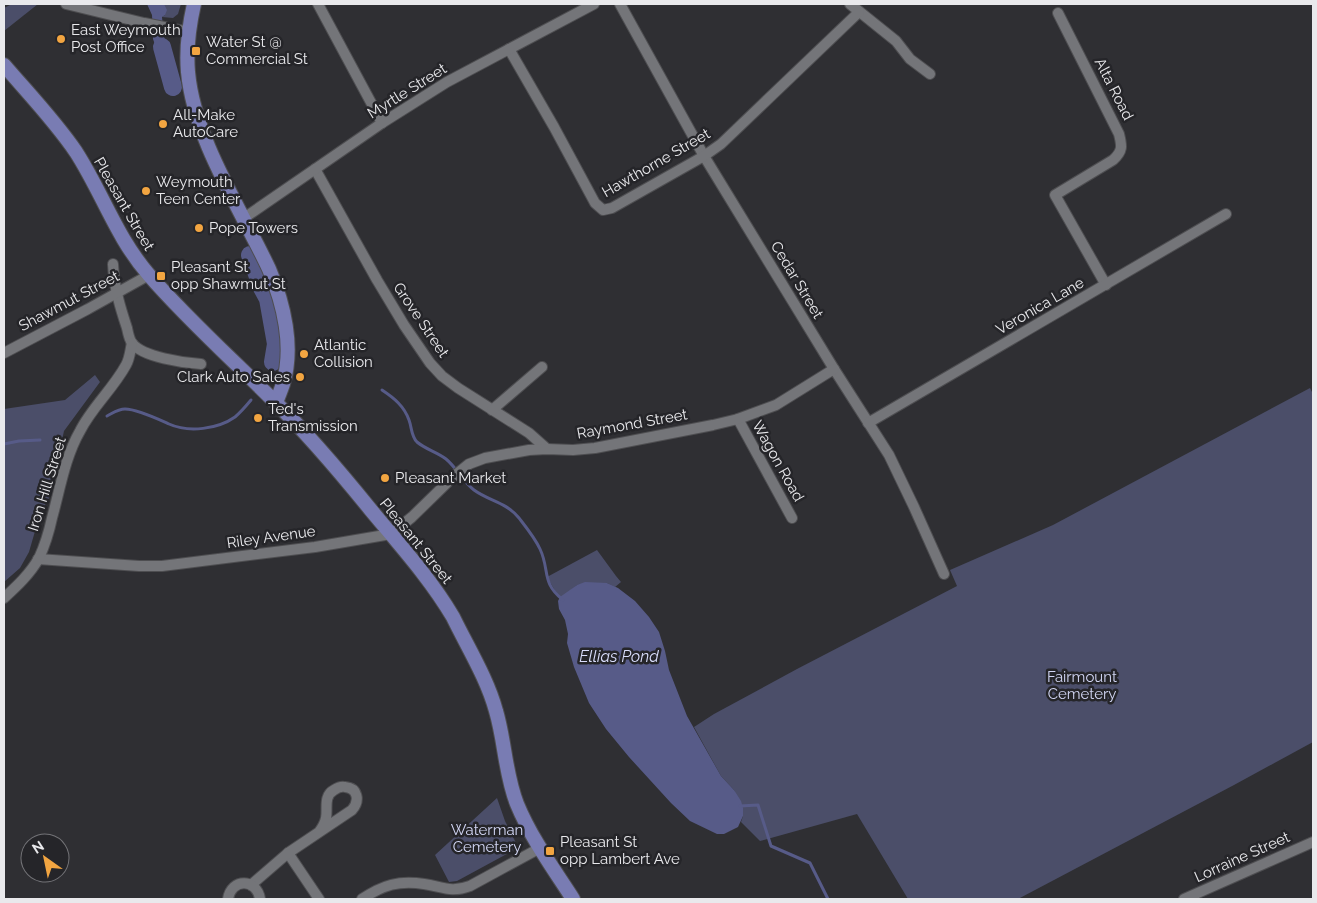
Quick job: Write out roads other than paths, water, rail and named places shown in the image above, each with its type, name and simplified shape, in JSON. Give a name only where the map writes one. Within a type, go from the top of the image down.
[{"type":"main road","points":[[194,4],[182,31],[187,51],[188,73],[194,103],[210,149],[278,288],[284,314],[287,347],[286,368],[283,384],[276,403]]},
{"type":"main road","name":"Pleasant Street","points":[[4,64],[75,152],[124,242],[149,275],[276,403],[328,459],[391,534],[446,605],[492,696],[501,727],[508,774],[514,796],[528,829],[573,899]]},
{"type":"street","points":[[66,4],[182,31]]},
{"type":"street","points":[[318,4],[382,123]]},
{"type":"street","name":"Myrtle Street","points":[[244,218],[382,123],[447,82],[594,4]]},
{"type":"street","name":"Cedar Street","points":[[620,4],[704,156],[834,369],[889,455],[944,574]]},
{"type":"street","points":[[850,4],[896,41],[910,59],[930,74]]},
{"type":"street","name":"Hawthorne Street","points":[[509,49],[595,203],[603,210],[612,208],[704,156],[721,144],[860,12]]},
{"type":"street","name":"Alta Road","points":[[1058,13],[1119,134],[1122,145],[1119,154],[1113,160],[1055,195],[1106,284]]},
{"type":"street","name":"Grove Street","points":[[315,169],[377,280],[430,363],[442,376],[458,388],[529,433],[547,449]]},
{"type":"street","name":"Veronica Lane","points":[[868,423],[1226,214]]},
{"type":"street","points":[[113,264],[116,294],[132,343],[142,351],[169,360],[201,364]]},
{"type":"street","name":"Shawmut Street","points":[[4,353],[149,275]]},
{"type":"street","name":"Iron Hill Street","points":[[4,598],[23,580],[38,559],[47,537],[74,442],[92,410],[126,366],[132,343]]},
{"type":"street","points":[[492,410],[542,367]]},
{"type":"street","name":"Raymond Street","points":[[391,534],[469,464],[485,458],[529,450],[595,448],[738,419],[776,405],[834,369]]},
{"type":"street","name":"Wagon Road","points":[[738,419],[792,518]]},
{"type":"street","name":"Riley Avenue","points":[[38,559],[155,566],[305,548],[391,534]]},
{"type":"street","points":[[251,885],[288,853],[352,810],[357,800],[356,793],[352,789],[344,786],[331,791],[328,795],[326,818],[319,832]]},
{"type":"street","name":"Lorraine Street","points":[[1184,899],[1313,842]]},
{"type":"street","points":[[362,899],[378,889],[400,882],[426,884],[454,890],[470,886],[540,848]]},
{"type":"street","points":[[288,853],[319,899]]},
{"type":"street","points":[[228,899],[229,894],[240,883],[251,885],[255,888],[260,899]]},
{"type":"water","points":[[147,4],[164,4],[167,10],[162,17],[164,37],[169,54],[167,69],[153,39],[152,15]]},
{"type":"water","name":"Ellias Pond","points":[[585,582],[607,583],[618,588],[635,601],[659,632],[669,670],[687,716],[721,776],[741,801],[743,816],[738,827],[724,834],[717,834],[690,821],[629,757],[606,729],[589,703],[574,667],[567,643],[568,634],[565,620],[559,609],[558,601],[560,597],[577,585]]},
{"type":"waterway","points":[[162,47],[173,87]]},
{"type":"waterway","points":[[250,255],[268,299],[276,344],[273,362]]},
{"type":"waterway","points":[[271,371],[273,362],[276,363]]},
{"type":"waterway","points":[[382,390],[401,406],[409,420],[417,442],[446,459],[474,490],[509,508],[519,518],[540,549],[552,588],[563,600]]},
{"type":"waterway","points":[[107,416],[116,411],[130,409],[177,427],[194,429],[212,427],[228,421],[235,417],[251,400]]},
{"type":"waterway","points":[[4,444],[40,440]]},
{"type":"waterway","points":[[740,806],[758,805],[771,846],[810,863],[828,899]]},
{"type":"place","name":"East Weymouth Post Office","points":[[61,39]]},
{"type":"place","name":"Water St @ Commercial St","points":[[196,51]]},
{"type":"place","name":"All-Make AutoCare","points":[[163,124]]},
{"type":"place","name":"Weymouth Teen Center","points":[[146,191]]},
{"type":"place","name":"Pope Towers","points":[[199,228]]},
{"type":"place","name":"Pleasant St opp Shawmut St","points":[[161,276]]},
{"type":"place","name":"Atlantic Collision","points":[[304,354]]},
{"type":"place","name":"Clark Auto Sales","points":[[300,377]]},
{"type":"place","name":"Ted's Transmission","points":[[258,418]]},
{"type":"place","name":"Pleasant Market","points":[[385,478]]},
{"type":"place","name":"Pleasant St opp Lambert Ave","points":[[550,851]]},
{"type":"park label","name":"Fairmount Cemetery","points":[[1082,686]]},
{"type":"park label","name":"Waterman Cemetery","points":[[487,838]]}]
